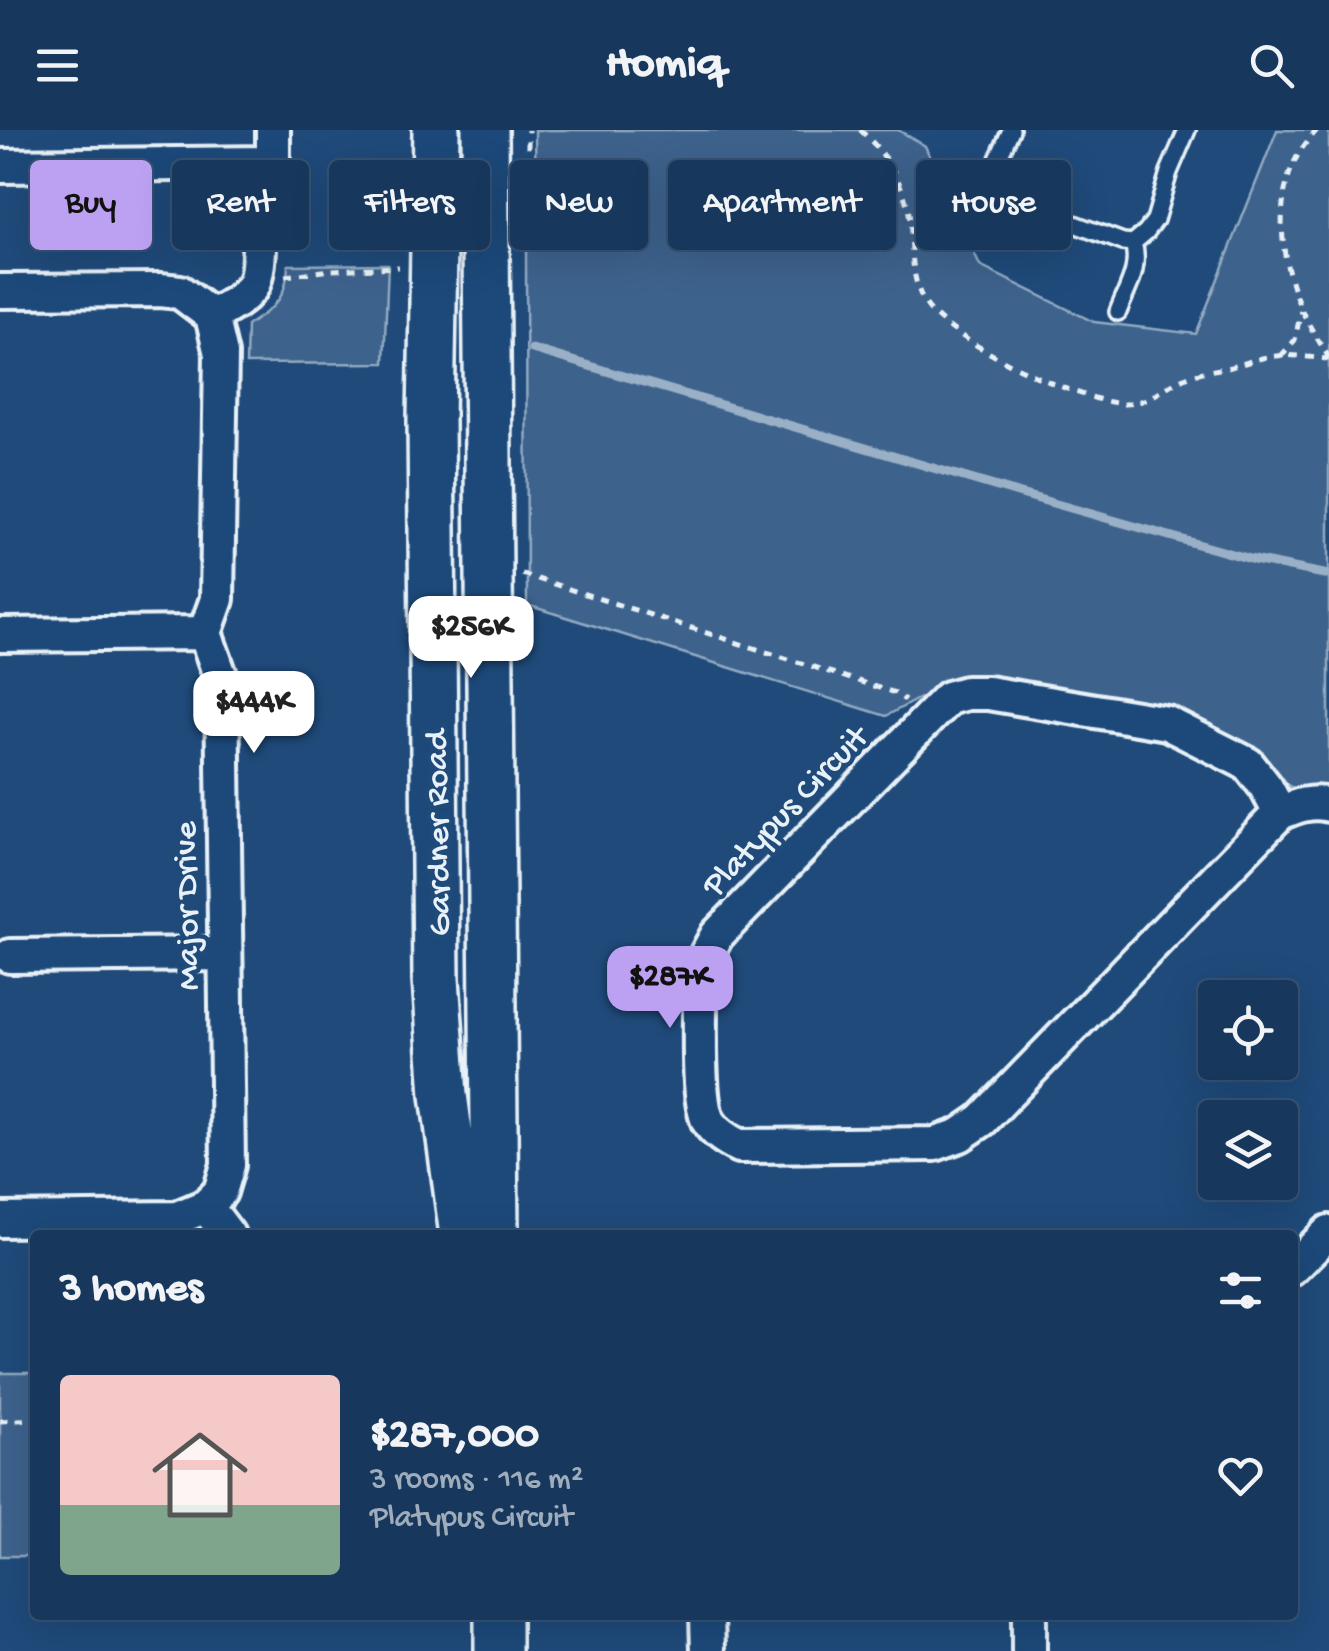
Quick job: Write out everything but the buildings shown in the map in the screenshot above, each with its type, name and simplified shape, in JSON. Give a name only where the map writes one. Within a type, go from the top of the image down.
[{"type":"street","points":[[272,130],[273,160]]},
{"type":"street","name":"Gardner Road","points":[[436,130],[431,420],[436,979],[444,1095],[463,1230]]},
{"type":"street","name":"Gardner Road","points":[[485,130],[495,1230]]},
{"type":"street","points":[[0,166],[172,164]]},
{"type":"street","points":[[0,636],[205,634],[217,599],[224,309],[254,286],[258,250]]},
{"type":"street","points":[[0,292],[180,292],[224,309]]},
{"type":"street","name":"Major Drive","points":[[205,634],[222,681],[228,1165],[220,1192],[206,1206]]},
{"type":"street","name":"Platypus Circuit","points":[[988,693],[1168,722],[1248,764],[1280,812],[982,1120],[960,1135],[935,1144],[738,1146],[710,1124],[702,1103],[700,978],[705,957],[717,935],[948,698],[988,693]]},
{"type":"street","points":[[1280,812],[1300,804],[1329,805]]},
{"type":"street","points":[[10,956],[224,954]]},
{"type":"street","points":[[0,1220],[177,1218],[206,1206],[224,1230]]},
{"type":"street","points":[[1298,1264],[1329,1232]]},
{"type":"street","points":[[468,1620],[468,1651]]},
{"type":"street","points":[[498,1620],[498,1651]]},
{"type":"street","points":[[708,1620],[708,1651]]},
{"type":"street","points":[[1028,1620],[1029,1651]]},
{"type":"lane","points":[[1010,130],[998,159],[997,173],[1005,192],[1031,208],[1133,243],[1155,220],[1187,130]]},
{"type":"lane","points":[[1118,312],[1137,265],[1133,243]]},
{"type":"path","points":[[860,130],[890,165],[903,193],[910,218],[913,270],[922,299],[940,322],[1062,389],[1126,404],[1150,398],[1187,376],[1281,356],[1329,358]]},
{"type":"path","points":[[1317,130],[1296,158],[1283,203],[1286,259],[1301,308],[1329,358]]},
{"type":"path","points":[[224,309],[270,301],[286,276],[409,266]]},
{"type":"path","points":[[1281,356],[1294,340],[1301,308]]},
{"type":"path","points":[[522,574],[895,693],[927,718]]},
{"type":"path","points":[[0,1421],[30,1419]]},
{"type":"shaded area","points":[[535,130],[898,130],[925,146],[931,160],[916,160],[916,250],[973,250],[980,266],[1094,322],[1196,334],[1277,130],[1329,130],[1329,791],[1286,785],[1266,764],[944,685],[886,716],[527,605],[527,250],[648,250],[648,160],[535,160]]},
{"type":"shaded area","points":[[388,264],[384,363],[246,364],[247,326],[282,295],[288,265]]},
{"type":"shaded area","points":[[0,1373],[30,1373],[30,1556],[0,1556]]},
{"type":"waterway","points":[[532,349],[1021,494],[1254,560],[1329,575]]}]
